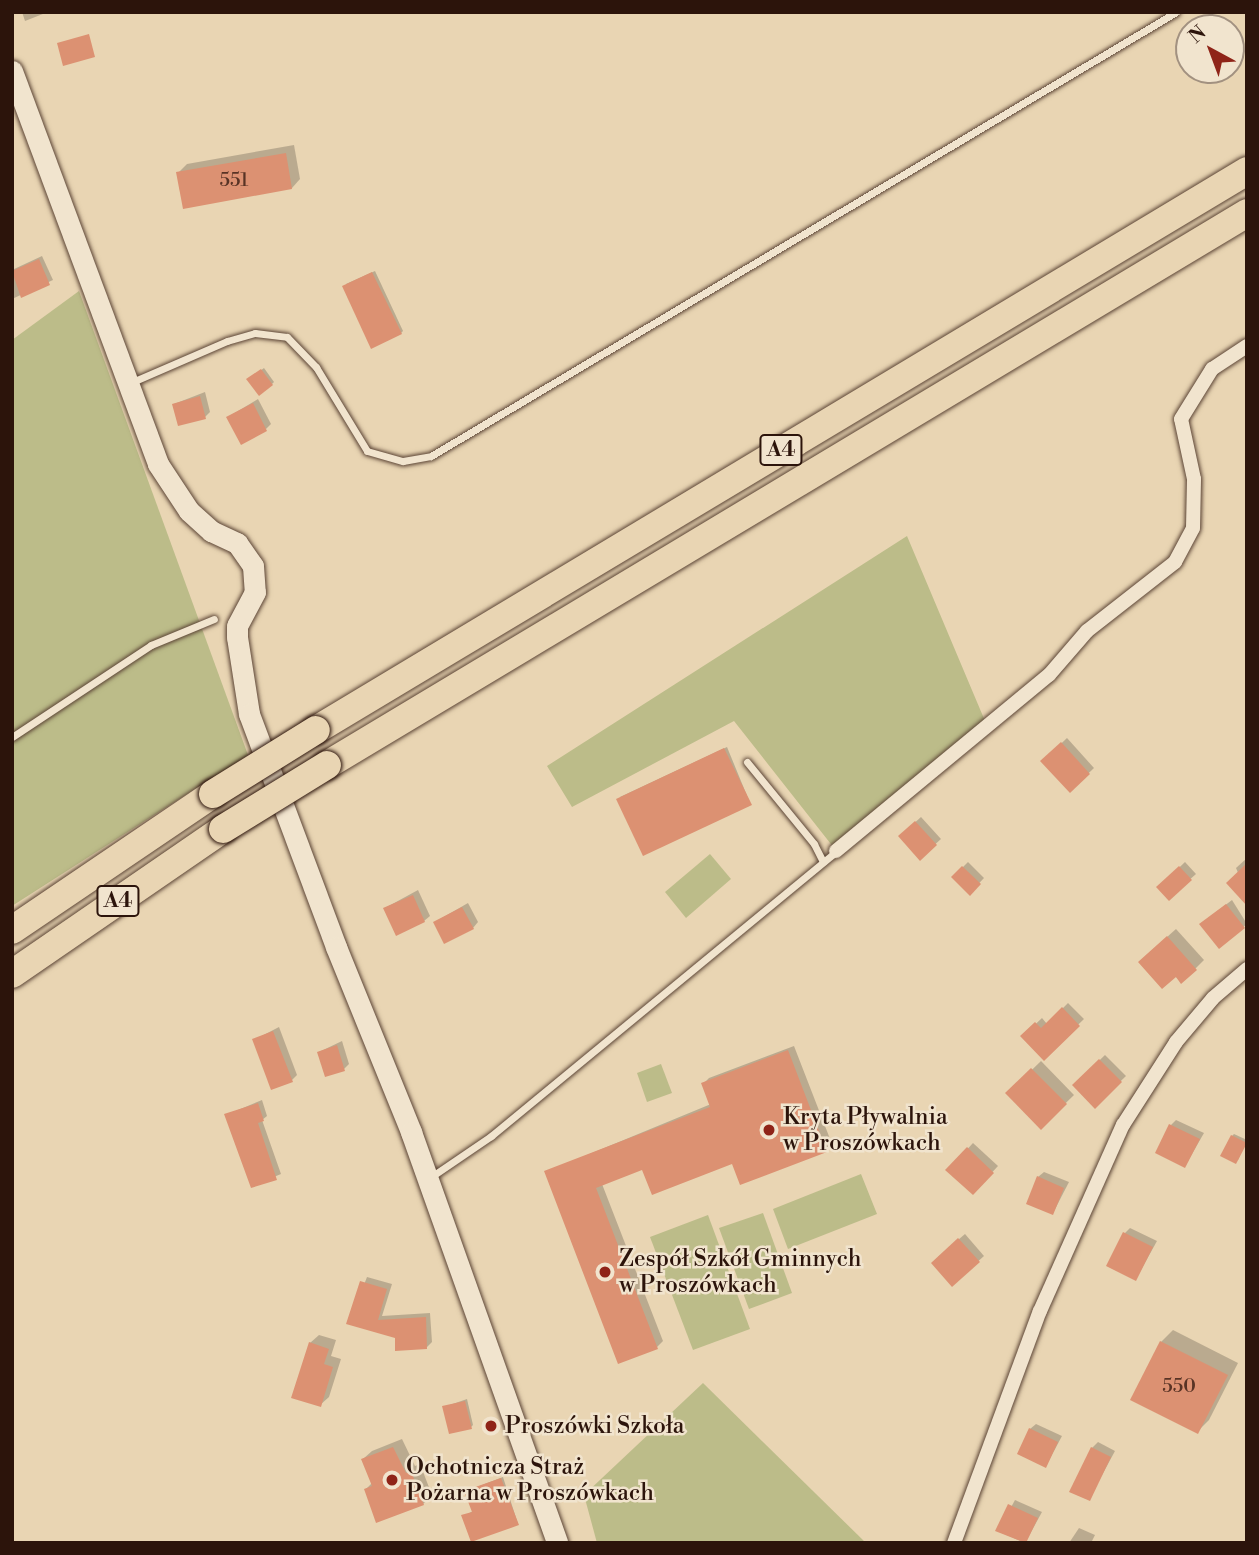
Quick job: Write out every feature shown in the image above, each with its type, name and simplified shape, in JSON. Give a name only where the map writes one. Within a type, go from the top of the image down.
[{"type":"highway","name":"A4","points":[[12,930],[212,794],[316,730],[1247,171]]},
{"type":"highway","name":"A4","points":[[12,974],[223,829],[1247,213]]},
{"type":"main road","points":[[12,71],[158,464],[189,511],[211,531],[237,543],[253,566],[255,592],[237,626],[249,714],[427,1179],[557,1543]]},
{"type":"street","points":[[836,851],[1049,676],[1087,631],[1175,562],[1193,528],[1194,479],[1181,419],[1212,369],[1247,346]]},
{"type":"street","points":[[954,1543],[1040,1311],[1123,1125],[1176,1042],[1213,998],[1247,970]]},
{"type":"lane","points":[[129,383],[227,341],[256,332],[287,337],[316,367],[367,451],[403,461],[431,457],[1176,12]]},
{"type":"lane","points":[[12,737],[151,645],[214,619]]},
{"type":"lane","points":[[747,762],[814,844],[823,862]]},
{"type":"lane","points":[[427,1179],[491,1136],[836,851]]},
{"type":"green space","points":[[79,291],[248,755],[12,906],[12,340]]},
{"type":"green space","points":[[907,536],[985,721],[834,848],[734,721],[572,807],[547,766]]},
{"type":"green space","points":[[710,854],[731,879],[686,918],[665,892]]},
{"type":"green space","points":[[661,1064],[672,1093],[647,1102],[637,1073]]},
{"type":"green space","points":[[861,1174],[877,1214],[788,1249],[773,1209]]},
{"type":"green space","points":[[763,1213],[792,1293],[749,1309],[719,1228]]},
{"type":"green space","points":[[708,1215],[750,1329],[693,1350],[650,1237]]},
{"type":"green space","points":[[703,1383],[866,1543],[597,1543],[584,1495]]},
{"type":"building","points":[[89,34],[95,57],[63,66],[57,43]]},
{"type":"building","points":[[286,153],[292,189],[183,209],[176,172]]},
{"type":"building","points":[[39,259],[50,285],[21,298],[12,271]]},
{"type":"building","points":[[372,272],[402,334],[371,349],[342,286]]},
{"type":"building","points":[[261,369],[273,385],[259,396],[246,379]]},
{"type":"building","points":[[200,396],[206,419],[178,426],[172,404]]},
{"type":"building","points":[[253,403],[267,431],[241,445],[226,417]]},
{"type":"building","points":[[1061,742],[1090,774],[1070,793],[1040,761]]},
{"type":"building","points":[[724,748],[752,805],[643,856],[616,799]]},
{"type":"building","points":[[915,821],[937,845],[920,861],[898,836]]},
{"type":"building","points":[[1247,863],[1247,906],[1226,883]]},
{"type":"building","points":[[962,866],[981,884],[970,896],[951,877]]},
{"type":"building","points":[[1179,866],[1192,880],[1169,901],[1156,887]]},
{"type":"building","points":[[413,895],[425,922],[396,936],[383,908]]},
{"type":"building","points":[[1226,904],[1245,928],[1219,949],[1199,924]]},
{"type":"building","points":[[462,907],[474,929],[444,944],[433,922]]},
{"type":"building","points":[[1167,936],[1197,970],[1181,984],[1176,977],[1162,989],[1138,962]]},
{"type":"building","points":[[1062,1007],[1080,1026],[1044,1061],[1020,1036],[1035,1022],[1041,1028]]},
{"type":"building","points":[[273,1031],[293,1082],[271,1090],[252,1039]]},
{"type":"building","points":[[337,1045],[345,1071],[325,1077],[317,1052]]},
{"type":"building","points":[[788,1050],[827,1152],[740,1185],[732,1164],[652,1195],[642,1170],[596,1188],[658,1349],[618,1364],[544,1171],[710,1107],[701,1083]]},
{"type":"building","points":[[1099,1059],[1122,1082],[1095,1109],[1072,1085]]},
{"type":"building","points":[[1031,1068],[1067,1104],[1041,1130],[1005,1093]]},
{"type":"building","points":[[258,1103],[264,1121],[258,1123],[277,1180],[251,1188],[224,1114]]},
{"type":"building","points":[[1169,1124],[1200,1139],[1185,1168],[1155,1153]]},
{"type":"building","points":[[1231,1135],[1247,1143],[1236,1164],[1220,1156]]},
{"type":"building","points":[[967,1147],[994,1173],[973,1195],[945,1170]]},
{"type":"building","points":[[1037,1176],[1064,1188],[1053,1215],[1026,1204]]},
{"type":"building","points":[[1123,1232],[1153,1247],[1136,1281],[1106,1266]]},
{"type":"building","points":[[958,1238],[980,1262],[952,1287],[931,1263]]},
{"type":"building","points":[[360,1281],[387,1289],[378,1320],[426,1317],[427,1349],[395,1351],[395,1338],[346,1324]]},
{"type":"building","points":[[1160,1341],[1228,1375],[1198,1434],[1130,1400]]},
{"type":"building","points":[[309,1342],[329,1349],[324,1364],[333,1367],[321,1407],[291,1398]]},
{"type":"building","points":[[465,1401],[472,1429],[449,1434],[442,1406]]},
{"type":"building","points":[[1029,1428],[1058,1442],[1046,1468],[1017,1454]]},
{"type":"building","name":"Ochotnicza Straż Pożarna w Proszówkach","points":[[393,1447],[406,1473],[411,1471],[424,1505],[376,1523],[364,1489],[372,1486],[361,1459]]},
{"type":"building","points":[[1091,1447],[1111,1457],[1090,1501],[1069,1492]]},
{"type":"building","points":[[501,1478],[519,1525],[471,1542],[461,1515],[472,1512],[464,1491]]},
{"type":"building","points":[[1008,1504],[1038,1518],[1026,1543],[995,1531]]},
{"type":"place","name":"Kryta Pływalnia w Proszówkach","points":[[769,1130]]},
{"type":"place","name":"Zespół Szkół Gminnych w Proszówkach","points":[[605,1272]]},
{"type":"place","name":"Proszówki Szkoła","points":[[491,1426]]},
{"type":"place","name":"Ochotnicza Straż Pożarna w Proszówkach","points":[[392,1480]]}]
